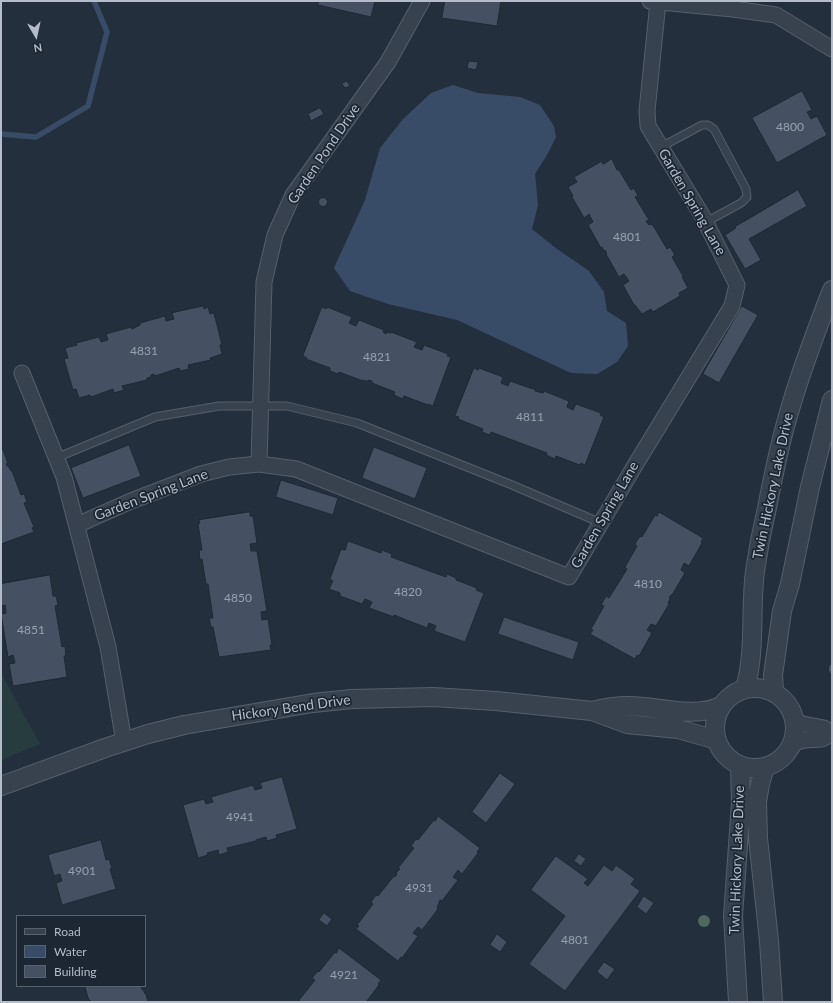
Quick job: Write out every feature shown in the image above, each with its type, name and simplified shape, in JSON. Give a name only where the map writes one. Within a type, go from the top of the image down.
[{"type":"street","name":"Garden Pond Drive","points":[[259,464],[264,282],[275,235],[293,195],[388,62],[422,1]]},
{"type":"street","points":[[654,2],[734,9],[776,15],[832,49]]},
{"type":"street","name":"Garden Spring Lane","points":[[77,525],[131,501],[201,474],[259,464],[296,469],[569,577],[732,306],[737,285],[706,222],[648,126],[647,111],[654,2]]},
{"type":"street","name":"Twin Hickory Lake Drive","points":[[745,688],[750,670],[753,647],[755,571],[775,465],[788,415],[806,359],[832,290]]},
{"type":"street","name":"Garden Spring Lane","points":[[22,373],[64,477],[108,647],[124,742]]},
{"type":"street","points":[[774,692],[773,675],[782,611],[790,584],[810,487],[832,400]]},
{"type":"street","points":[[757,687],[774,692],[785,700],[791,708],[795,721],[796,731],[793,743],[786,754],[776,762],[765,767],[752,768],[740,765],[729,759],[721,750],[714,726],[716,715],[721,706],[736,692],[745,688],[757,687]]},
{"type":"street","name":"Hickory Bend Drive","points":[[1,786],[38,771],[124,742],[184,725],[313,703],[352,698],[433,697],[496,701],[592,711],[627,724],[678,729],[717,740]]},
{"type":"street","name":"Hickory Bend Drive","points":[[592,711],[613,707],[630,706],[677,711],[705,711],[721,706]]},
{"type":"street","points":[[793,743],[805,740],[822,739],[832,734],[824,728],[795,721]]},
{"type":"street","name":"Twin Hickory Lake Drive","points":[[738,1002],[733,916],[741,803],[740,765]]},
{"type":"street","name":"Twin Hickory Lake Drive","points":[[765,767],[757,802],[758,838],[769,941],[773,1002]]},
{"type":"lane","points":[[661,147],[702,125],[708,125],[714,129],[746,189],[747,197],[742,203],[706,222]]},
{"type":"lane","points":[[56,458],[155,417],[219,406],[288,406],[357,423],[601,523]]},
{"type":"green space","points":[[1,673],[40,744],[1,760]]},
{"type":"water","points":[[453,85],[478,93],[520,97],[540,105],[554,126],[556,137],[535,174],[538,205],[532,229],[557,249],[589,271],[604,292],[607,311],[626,323],[628,346],[617,362],[597,374],[571,373],[457,320],[388,304],[350,291],[334,268],[365,200],[380,148],[403,119],[431,93]]},
{"type":"building","points":[[319,1],[375,1],[371,17],[318,5]]},
{"type":"building","points":[[445,1],[501,1],[497,26],[442,18]]},
{"type":"building","points":[[469,61],[478,62],[476,70],[467,68]]},
{"type":"building","points":[[347,81],[350,86],[345,88],[342,84]]},
{"type":"building","points":[[802,91],[812,110],[807,112],[811,119],[817,116],[827,135],[777,163],[752,118]]},
{"type":"building","points":[[320,108],[324,114],[311,121],[308,114]]},
{"type":"building","points":[[612,159],[617,170],[619,170],[631,190],[634,188],[638,196],[635,197],[649,220],[646,221],[649,225],[651,224],[654,227],[667,249],[670,247],[675,255],[672,257],[688,288],[679,293],[680,296],[653,312],[651,309],[642,314],[634,305],[623,285],[629,281],[624,274],[619,277],[605,250],[604,251],[602,247],[601,248],[588,225],[593,222],[589,214],[584,218],[568,187],[577,182],[574,177],[602,161],[603,164]]},
{"type":"building","points":[[798,190],[807,206],[749,239],[761,260],[745,269],[725,235],[736,228],[735,227]]},
{"type":"building","points":[[321,198],[325,198],[327,202],[325,206],[321,206],[319,204],[319,200]]},
{"type":"building","points":[[204,306],[204,309],[208,307],[210,314],[214,313],[222,345],[220,345],[222,354],[210,358],[211,360],[188,365],[189,369],[180,371],[179,368],[155,376],[154,374],[151,375],[151,377],[147,378],[147,380],[122,386],[124,390],[114,393],[113,389],[91,397],[90,395],[79,398],[76,389],[73,390],[64,359],[68,358],[65,348],[77,345],[76,343],[99,337],[101,342],[108,340],[106,334],[131,327],[132,329],[140,325],[140,323],[165,316],[166,321],[174,319],[172,313]]},
{"type":"building","points":[[742,306],[758,315],[719,383],[703,374]]},
{"type":"building","points":[[322,307],[326,309],[327,307],[352,317],[349,323],[356,326],[359,320],[384,330],[383,332],[386,334],[387,332],[391,332],[417,342],[414,347],[422,350],[424,345],[448,354],[447,356],[451,357],[433,406],[404,396],[403,399],[394,395],[395,392],[372,383],[372,381],[363,381],[339,372],[338,374],[330,371],[330,368],[306,359],[307,358],[303,356]]},
{"type":"building","points":[[474,368],[478,370],[479,368],[503,377],[501,383],[508,386],[510,381],[536,390],[535,391],[543,393],[544,391],[569,401],[567,407],[573,410],[576,404],[601,413],[600,415],[604,417],[585,465],[581,463],[580,465],[556,456],[555,459],[546,455],[547,453],[491,432],[490,435],[482,432],[483,429],[458,419],[459,417],[455,416]]},
{"type":"building","points":[[1,445],[8,463],[6,464],[12,471],[21,495],[24,494],[27,502],[24,503],[34,527],[32,528],[34,532],[1,544]]},
{"type":"building","points":[[129,445],[141,476],[83,498],[71,468]]},
{"type":"building","points":[[374,447],[427,468],[415,499],[362,478]]},
{"type":"building","points":[[281,480],[338,498],[333,515],[276,497]]},
{"type":"building","points":[[250,512],[250,516],[253,516],[257,543],[250,544],[251,551],[257,551],[267,611],[261,612],[262,620],[268,619],[272,645],[270,645],[271,650],[219,657],[213,627],[211,627],[209,618],[213,618],[208,584],[206,584],[202,559],[200,560],[199,550],[202,550],[198,524],[200,523],[199,520]]},
{"type":"building","points":[[659,512],[703,538],[702,543],[689,566],[684,563],[681,570],[685,573],[669,598],[669,604],[656,626],[651,624],[647,630],[652,633],[639,656],[637,655],[635,659],[590,634],[593,630],[591,629],[604,606],[601,605],[606,596],[609,598],[627,569],[625,567],[637,546],[635,544],[640,536],[642,537],[655,515],[657,516]]},
{"type":"building","points":[[348,541],[381,553],[382,550],[392,554],[391,557],[446,577],[447,574],[456,578],[456,580],[477,588],[476,590],[484,593],[465,642],[434,631],[436,626],[429,623],[427,628],[394,615],[394,617],[369,608],[372,602],[365,599],[362,604],[340,596],[340,593],[329,589],[333,581],[330,579],[341,549],[345,550]]},
{"type":"building","points":[[50,575],[53,596],[56,596],[58,605],[55,606],[62,647],[65,646],[66,656],[64,656],[67,677],[13,686],[9,664],[15,663],[13,655],[8,657],[1,614],[6,613],[5,605],[1,606],[1,584]]},
{"type":"building","points":[[504,617],[579,642],[573,660],[498,634]]},
{"type":"building","points":[[832,663],[832,676],[828,670]]},
{"type":"building","points":[[500,773],[515,784],[486,823],[472,812]]},
{"type":"building","points":[[282,777],[297,829],[276,835],[277,838],[267,841],[266,837],[227,848],[228,852],[219,855],[218,850],[207,853],[208,855],[198,858],[183,805],[204,799],[206,804],[213,802],[211,797],[253,785],[255,790],[262,788],[260,783]]},
{"type":"building","points":[[438,816],[480,848],[477,852],[478,853],[462,874],[458,870],[453,877],[458,880],[442,901],[440,900],[438,909],[422,930],[418,927],[413,933],[418,936],[402,958],[401,957],[398,961],[356,929],[359,926],[357,925],[373,904],[371,902],[376,895],[378,896],[394,876],[395,877],[397,874],[396,873],[400,869],[398,868],[414,848],[411,846],[416,839],[418,840]]},
{"type":"building","points":[[101,840],[106,860],[109,859],[112,868],[110,869],[116,889],[62,905],[56,883],[62,881],[60,874],[54,876],[48,855]]},
{"type":"building","points":[[579,854],[586,859],[581,866],[574,861]]},
{"type":"building","points":[[556,856],[588,879],[584,883],[588,886],[604,865],[612,871],[616,865],[635,879],[631,884],[640,891],[565,991],[529,964],[565,916],[531,890]]},
{"type":"building","points":[[644,896],[654,903],[646,914],[637,907]]},
{"type":"building","points":[[324,913],[332,919],[327,926],[319,920]]},
{"type":"building","points":[[497,934],[507,942],[500,952],[490,945]]},
{"type":"building","points":[[339,948],[381,980],[378,984],[379,985],[366,1002],[300,1002],[299,1000],[315,980],[312,978]]},
{"type":"building","points":[[604,962],[615,969],[607,980],[597,972]]},
{"type":"building","points":[[85,987],[141,987],[146,994],[148,1002],[91,1002]]},
{"type":"waterway","points":[[1,134],[36,137],[88,106],[107,32],[94,1]]}]
